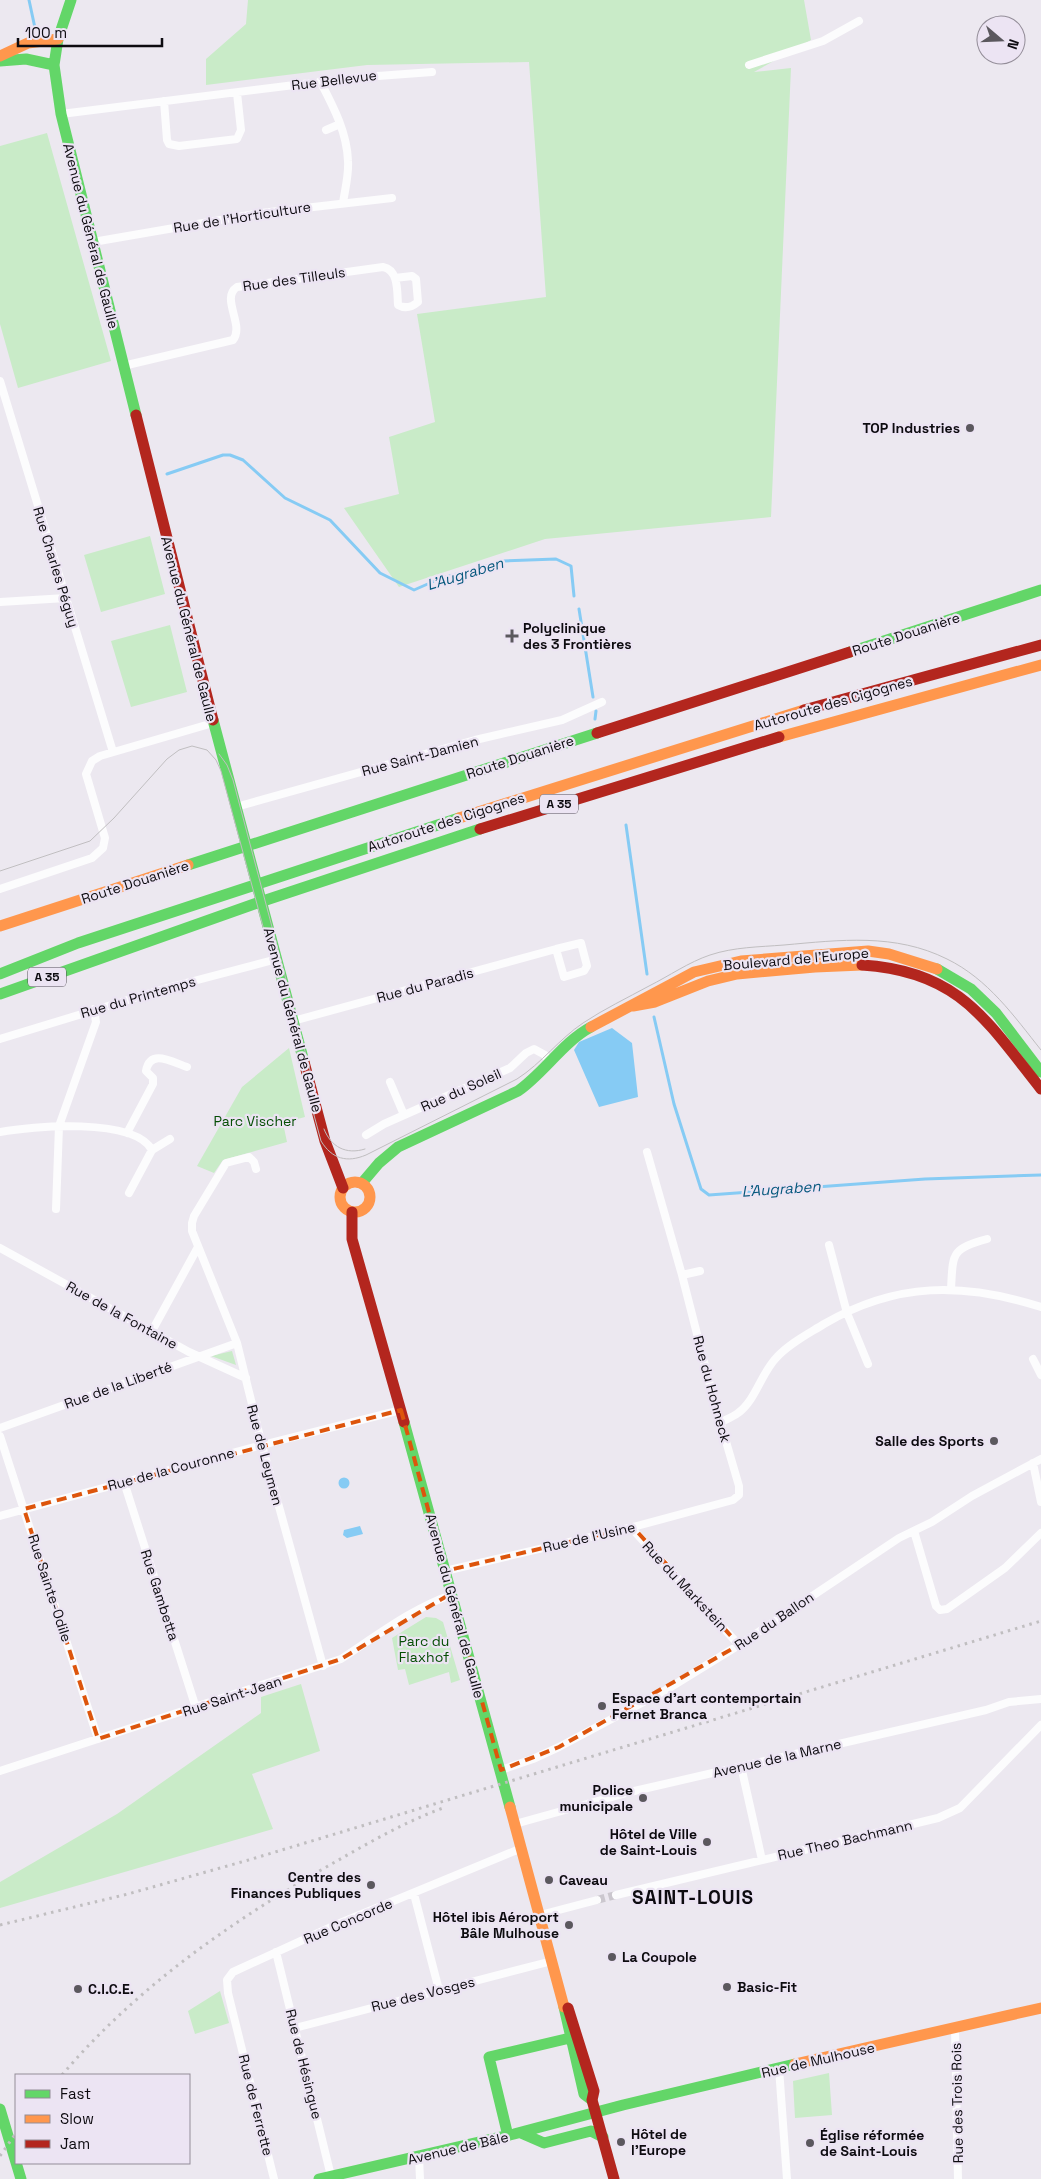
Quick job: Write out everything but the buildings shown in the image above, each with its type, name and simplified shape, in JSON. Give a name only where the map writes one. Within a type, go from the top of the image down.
[{"type":"main road","name":"Avenue du Général de Gaulle","points":[[71,0],[58,39],[54,65],[60,114],[213,723],[325,1141],[343,1188]]},
{"type":"main road","points":[[0,56],[36,40],[58,39]]},
{"type":"main road","points":[[0,61],[26,59],[54,65]]},
{"type":"main road","name":"Route Douanière","points":[[0,926],[1041,590]]},
{"type":"main road","points":[[1022,650],[1041,640]]},
{"type":"main road","name":"Autoroute des Cigognes","points":[[0,974],[78,943],[134,924],[573,781],[841,699],[1041,645]]},
{"type":"main road","name":"Autoroute des Cigognes","points":[[0,994],[187,926],[570,800],[833,720],[1041,665]]},
{"type":"main road","name":"Boulevard de l'Europe","points":[[362,1183],[379,1163],[398,1147],[518,1092],[531,1082],[572,1041],[588,1029],[682,978],[719,964],[868,951],[889,954],[934,967],[971,989],[996,1013],[1041,1072]]},
{"type":"main road","name":"Boulevard de l'Europe","points":[[633,1006],[644,1006],[705,982],[741,974],[872,964],[899,968],[924,976],[965,1000],[982,1015],[1041,1089]]},
{"type":"main road","points":[[349,1183],[362,1183],[370,1193],[370,1202],[365,1209],[352,1212],[341,1203],[340,1193],[349,1183]]},
{"type":"main road","name":"Avenue du Général de Gaulle","points":[[352,1212],[352,1240],[401,1410],[552,1961],[563,1999],[574,2022],[594,2091],[592,2100],[614,2179]]},
{"type":"main road","name":"Avenue du Général de Gaulle","points":[[563,1999],[564,2017],[584,2094],[592,2100]]},
{"type":"main road","name":"Rue de Mulhouse","points":[[596,2113],[779,2068],[1041,2008]]},
{"type":"main road","points":[[508,2136],[489,2057],[570,2038]]},
{"type":"main road","points":[[0,2109],[15,2159]]},
{"type":"main road","name":"Avenue de Bâle","points":[[319,2179],[521,2133],[596,2113]]},
{"type":"main road","points":[[521,2133],[544,2143],[591,2132],[602,2137]]},
{"type":"main road","points":[[16,2164],[21,2179]]},
{"type":"street","points":[[749,65],[823,41],[859,21]]},
{"type":"street","name":"Rue Bellevue","points":[[60,114],[320,81],[432,72]]},
{"type":"street","points":[[320,81],[340,124],[346,144],[348,162],[343,203]]},
{"type":"street","points":[[164,101],[167,140],[169,144],[178,146],[188,145],[233,140],[240,136],[237,93]]},
{"type":"street","points":[[326,130],[340,124]]},
{"type":"street","name":"Rue de l'Horticulture","points":[[92,242],[261,213],[392,198]]},
{"type":"street","name":"Rue des Tilleuls","points":[[123,366],[233,340],[237,332],[231,296],[237,287],[383,267],[392,270],[395,278],[398,306],[403,308],[414,306],[418,302],[416,279],[412,276],[395,278]]},
{"type":"street","name":"Rue Charles Péguy","points":[[0,381],[113,752]]},
{"type":"street","points":[[0,602],[66,598]]},
{"type":"street","name":"Rue Saint-Damien","points":[[236,807],[475,740],[562,720],[602,702]]},
{"type":"street","points":[[0,889],[72,866],[92,858],[103,848],[104,833],[86,774],[92,761],[100,756],[213,723]]},
{"type":"street","name":"Rue du Paradis","points":[[293,1021],[556,949],[581,943],[587,966],[584,971],[564,977],[556,949]]},
{"type":"street","name":"Rue du Printemps","points":[[0,1038],[94,1009],[277,959]]},
{"type":"street","points":[[56,1209],[59,1126],[96,1022],[94,1009]]},
{"type":"street","name":"Rue du Soleil","points":[[366,1136],[404,1115],[510,1068],[526,1053],[534,1049],[545,1055],[549,1062]]},
{"type":"street","points":[[127,1133],[153,1084],[153,1078],[146,1071],[150,1059],[154,1057],[161,1058],[187,1067]]},
{"type":"street","points":[[390,1082],[404,1115]]},
{"type":"street","points":[[0,1132],[30,1127],[59,1126],[112,1129],[127,1133],[149,1146],[152,1150]]},
{"type":"street","points":[[129,1193],[152,1150],[170,1140]]},
{"type":"street","name":"Rue du Hohneck","points":[[647,1152],[740,1491],[739,1495],[733,1500]]},
{"type":"street","name":"Rue de Leymen","points":[[256,1170],[252,1159],[245,1157],[226,1163],[199,1206],[192,1224],[198,1247],[237,1343],[262,1445],[323,1666]]},
{"type":"street","points":[[951,1289],[952,1264],[955,1254],[966,1245],[987,1238]]},
{"type":"street","points":[[829,1245],[847,1312],[868,1364]]},
{"type":"street","points":[[152,1331],[198,1247]]},
{"type":"street","name":"Rue de la Fontaine","points":[[0,1248],[198,1356],[246,1378]]},
{"type":"street","points":[[682,1275],[700,1271]]},
{"type":"street","points":[[721,1422],[739,1413],[766,1370],[779,1355],[800,1339],[847,1312],[874,1302],[898,1295],[934,1289],[951,1289],[997,1294],[1041,1307]]},
{"type":"street","name":"Rue de la Liberté","points":[[0,1428],[237,1343]]},
{"type":"street","points":[[1033,1360],[1041,1374]]},
{"type":"street","name":"Rue de la Couronne","points":[[0,1516],[262,1445],[401,1410]]},
{"type":"street","name":"Rue Sainte-Odile","points":[[0,1436],[98,1739]]},
{"type":"street","points":[[1037,1461],[1041,1502]]},
{"type":"street","name":"Rue du Ballon","points":[[500,1770],[533,1760],[666,1690],[739,1645],[886,1545],[932,1522],[972,1496],[1037,1461]]},
{"type":"street","name":"Rue Gambetta","points":[[124,1482],[196,1708]]},
{"type":"street","name":"Rue de l'Usine","points":[[445,1571],[633,1527],[733,1500]]},
{"type":"street","name":"Rue du Markstein","points":[[633,1527],[636,1533],[739,1645]]},
{"type":"street","points":[[914,1531],[936,1606],[940,1610],[947,1609],[1005,1568],[1041,1533]]},
{"type":"street","name":"Rue Saint-Jean","points":[[0,1770],[323,1666],[340,1659],[432,1603],[452,1595]]},
{"type":"street","name":"Avenue de la Marne","points":[[515,1824],[630,1792],[986,1710],[1009,1702],[1041,1699]]},
{"type":"street","name":"Rue Theo Bachmann","points":[[616,1895],[938,1818],[955,1811],[976,1794],[1041,1725]]},
{"type":"street","points":[[741,1766],[762,1860]]},
{"type":"street","name":"Rue Concorde","points":[[238,2032],[228,1993],[227,1980],[233,1972],[340,1923],[522,1848]]},
{"type":"street","points":[[414,1894],[439,1990]]},
{"type":"street","points":[[540,1915],[597,1900]]},
{"type":"street","name":"Rue de Hésingue","points":[[276,1952],[331,2176]]},
{"type":"street","name":"Rue des Vosges","points":[[295,2028],[552,1961]]},
{"type":"street","name":"Rue des Trois Rois","points":[[955,2028],[958,2179]]},
{"type":"street","name":"Rue de Ferrette","points":[[238,2032],[274,2179]]},
{"type":"street","points":[[779,2068],[787,2179]]},
{"type":"street","points":[[419,2157],[420,2179]]},
{"type":"highlighted area","points":[[401,1410],[445,1571],[633,1527],[739,1645],[559,1747],[501,1770],[452,1593],[341,1659],[98,1739],[24,1509]]},
{"type":"green space","points":[[248,0],[804,0],[811,40],[754,72],[791,68],[771,517],[545,539],[399,587],[344,508],[399,494],[389,437],[435,422],[417,314],[546,297],[529,62],[367,65],[206,85],[206,59],[246,24]]},
{"type":"green space","points":[[47,133],[111,361],[18,388],[0,324],[0,146]]},
{"type":"green space","points":[[150,536],[165,594],[101,612],[84,555]]},
{"type":"green space","points":[[170,625],[187,692],[131,707],[111,641]]},
{"type":"green space","name":"Parc Vischer","points":[[289,1048],[305,1117],[283,1123],[287,1142],[223,1160],[214,1173],[197,1166],[242,1087]]},
{"type":"green space","points":[[232,1351],[236,1365],[211,1356]]},
{"type":"green space","name":"Parc du Flaxhof","points":[[426,1617],[436,1618],[443,1622],[460,1680],[451,1683],[449,1672],[409,1685],[405,1669],[398,1670],[392,1638]]},
{"type":"green space","points":[[301,1684],[320,1751],[252,1774],[273,1829],[0,1908],[0,1882],[117,1814],[261,1713],[261,1697]]},
{"type":"green space","points":[[220,1991],[229,2023],[195,2034],[188,2011]]},
{"type":"green space","points":[[829,2073],[832,2115],[795,2118],[793,2081]]},
{"type":"water","points":[[612,1028],[632,1043],[638,1097],[599,1107],[574,1050],[579,1042]]},
{"type":"water","points":[[344,1477],[350,1483],[344,1489],[338,1483]]},
{"type":"water","points":[[360,1526],[363,1534],[347,1538],[343,1535],[344,1530]]},
{"type":"waterway","name":"L'Augraben","points":[[29,0],[35,28]]},
{"type":"waterway","name":"L'Augraben","points":[[167,474],[223,455],[230,455],[243,460],[285,498],[330,520],[380,573],[414,590],[439,579],[504,561],[556,559],[571,566],[574,596]]},
{"type":"waterway","name":"L'Augraben","points":[[579,609],[593,697]]},
{"type":"waterway","name":"L'Augraben","points":[[595,719],[596,711]]},
{"type":"waterway","name":"L'Augraben","points":[[626,825],[647,974]]},
{"type":"waterway","name":"L'Augraben","points":[[654,1017],[674,1104],[701,1189],[709,1195],[925,1179],[1041,1175]]},
{"type":"tunnel","points":[[597,1900],[616,1895]]},
{"type":"tram line","points":[[0,871],[90,841],[114,818],[167,759],[179,750],[192,746],[207,750],[216,760],[221,771],[321,1141],[330,1152],[346,1159],[366,1155],[517,1079],[574,1029],[599,1013],[694,961],[719,952],[737,949],[826,941],[867,940],[907,945],[927,951],[962,967],[988,988],[1041,1050]]},
{"type":"tram line","points":[[219,754],[227,765],[233,780],[310,1070]]},
{"type":"tram line","points":[[324,1129],[331,1141],[340,1148],[352,1151],[365,1149]]},
{"type":"railway","points":[[0,1925],[128,1894],[252,1859],[1041,1621]]},
{"type":"railway","points":[[63,2074],[121,2014],[186,1959],[220,1934],[255,1910],[356,1850],[398,1827],[443,1808]]},
{"type":"railway","points":[[0,2156],[15,2134]]},
{"type":"traffic: fast","points":[[71,0],[58,39],[54,65],[61,114],[136,415]]},
{"type":"traffic: fast","points":[[0,61],[26,59],[54,65]]},
{"type":"traffic: fast","points":[[850,652],[1041,590]]},
{"type":"traffic: fast","points":[[213,720],[304,1062]]},
{"type":"traffic: fast","points":[[188,865],[597,733]]},
{"type":"traffic: fast","points":[[0,974],[78,943],[459,818]]},
{"type":"traffic: fast","points":[[0,994],[257,903],[480,829]]},
{"type":"traffic: fast","points":[[937,969],[971,989],[996,1013],[1041,1072]]},
{"type":"traffic: fast","points":[[362,1183],[379,1163],[398,1147],[518,1091],[571,1041],[591,1027]]},
{"type":"traffic: fast","points":[[404,1422],[510,1807]]},
{"type":"traffic: fast","points":[[564,2007],[584,2094],[592,2100]]},
{"type":"traffic: fast","points":[[508,2136],[489,2057],[570,2038]]},
{"type":"traffic: fast","points":[[319,2179],[514,2134],[623,2105],[795,2064]]},
{"type":"traffic: fast","points":[[0,2109],[15,2159]]},
{"type":"traffic: fast","points":[[521,2133],[544,2143],[591,2131],[603,2137]]},
{"type":"traffic: fast","points":[[16,2164],[21,2179]]},
{"type":"traffic: slow","points":[[0,56],[28,43],[58,39]]},
{"type":"traffic: slow","points":[[779,737],[1041,665]]},
{"type":"traffic: slow","points":[[459,818],[804,710]]},
{"type":"traffic: slow","points":[[0,926],[188,865]]},
{"type":"traffic: slow","points":[[591,1027],[694,972],[741,961],[868,951],[889,954],[937,969]]},
{"type":"traffic: slow","points":[[633,1006],[655,1002],[708,981],[737,974],[862,965]]},
{"type":"traffic: slow","points":[[355,1182],[366,1186],[370,1197],[366,1208],[355,1212],[344,1208],[340,1197],[344,1186],[355,1182]]},
{"type":"traffic: slow","points":[[510,1807],[564,2007]]},
{"type":"traffic: slow","points":[[795,2064],[1041,2008]]},
{"type":"traffic: jam","points":[[136,415],[213,720]]},
{"type":"traffic: jam","points":[[804,710],[1041,645]]},
{"type":"traffic: jam","points":[[597,733],[850,652]]},
{"type":"traffic: jam","points":[[480,829],[779,737]]},
{"type":"traffic: jam","points":[[862,965],[895,969],[923,977],[947,989],[967,1003],[986,1021],[1041,1089]]},
{"type":"traffic: jam","points":[[304,1062],[325,1141],[343,1188]]},
{"type":"traffic: jam","points":[[352,1212],[352,1239],[404,1422]]},
{"type":"traffic: jam","points":[[568,2008],[594,2091],[592,2100],[614,2179]]},
{"type":"place","name":"TOP Industries","points":[[970,428]]},
{"type":"place","name":"Polyclinique des 3 Frontières","points":[[512,636]]},
{"type":"place","name":"Salle des Sports","points":[[994,1441]]},
{"type":"place","name":"Espace d'art contemportain Fernet Branca","points":[[602,1706]]},
{"type":"place","name":"Police municipale","points":[[643,1798]]},
{"type":"place","name":"Hôtel de Ville de Saint-Louis","points":[[707,1842]]},
{"type":"place","name":"Caveau","points":[[549,1880]]},
{"type":"place","name":"Centre des Finances Publiques","points":[[371,1885]]},
{"type":"place","name":"Hôtel ibis Aéroport Bâle Mulhouse","points":[[569,1925]]},
{"type":"place","name":"La Coupole","points":[[612,1957]]},
{"type":"place","name":"Basic-Fit","points":[[727,1987]]},
{"type":"place","name":"C.I.C.E.","points":[[78,1989]]},
{"type":"place","name":"Hôtel de l'Europe","points":[[621,2142]]},
{"type":"place","name":"Église réformée de Saint-Louis","points":[[810,2143]]},
{"type":"district","name":"SAINT-LOUIS","points":[[693,1897]]}]
